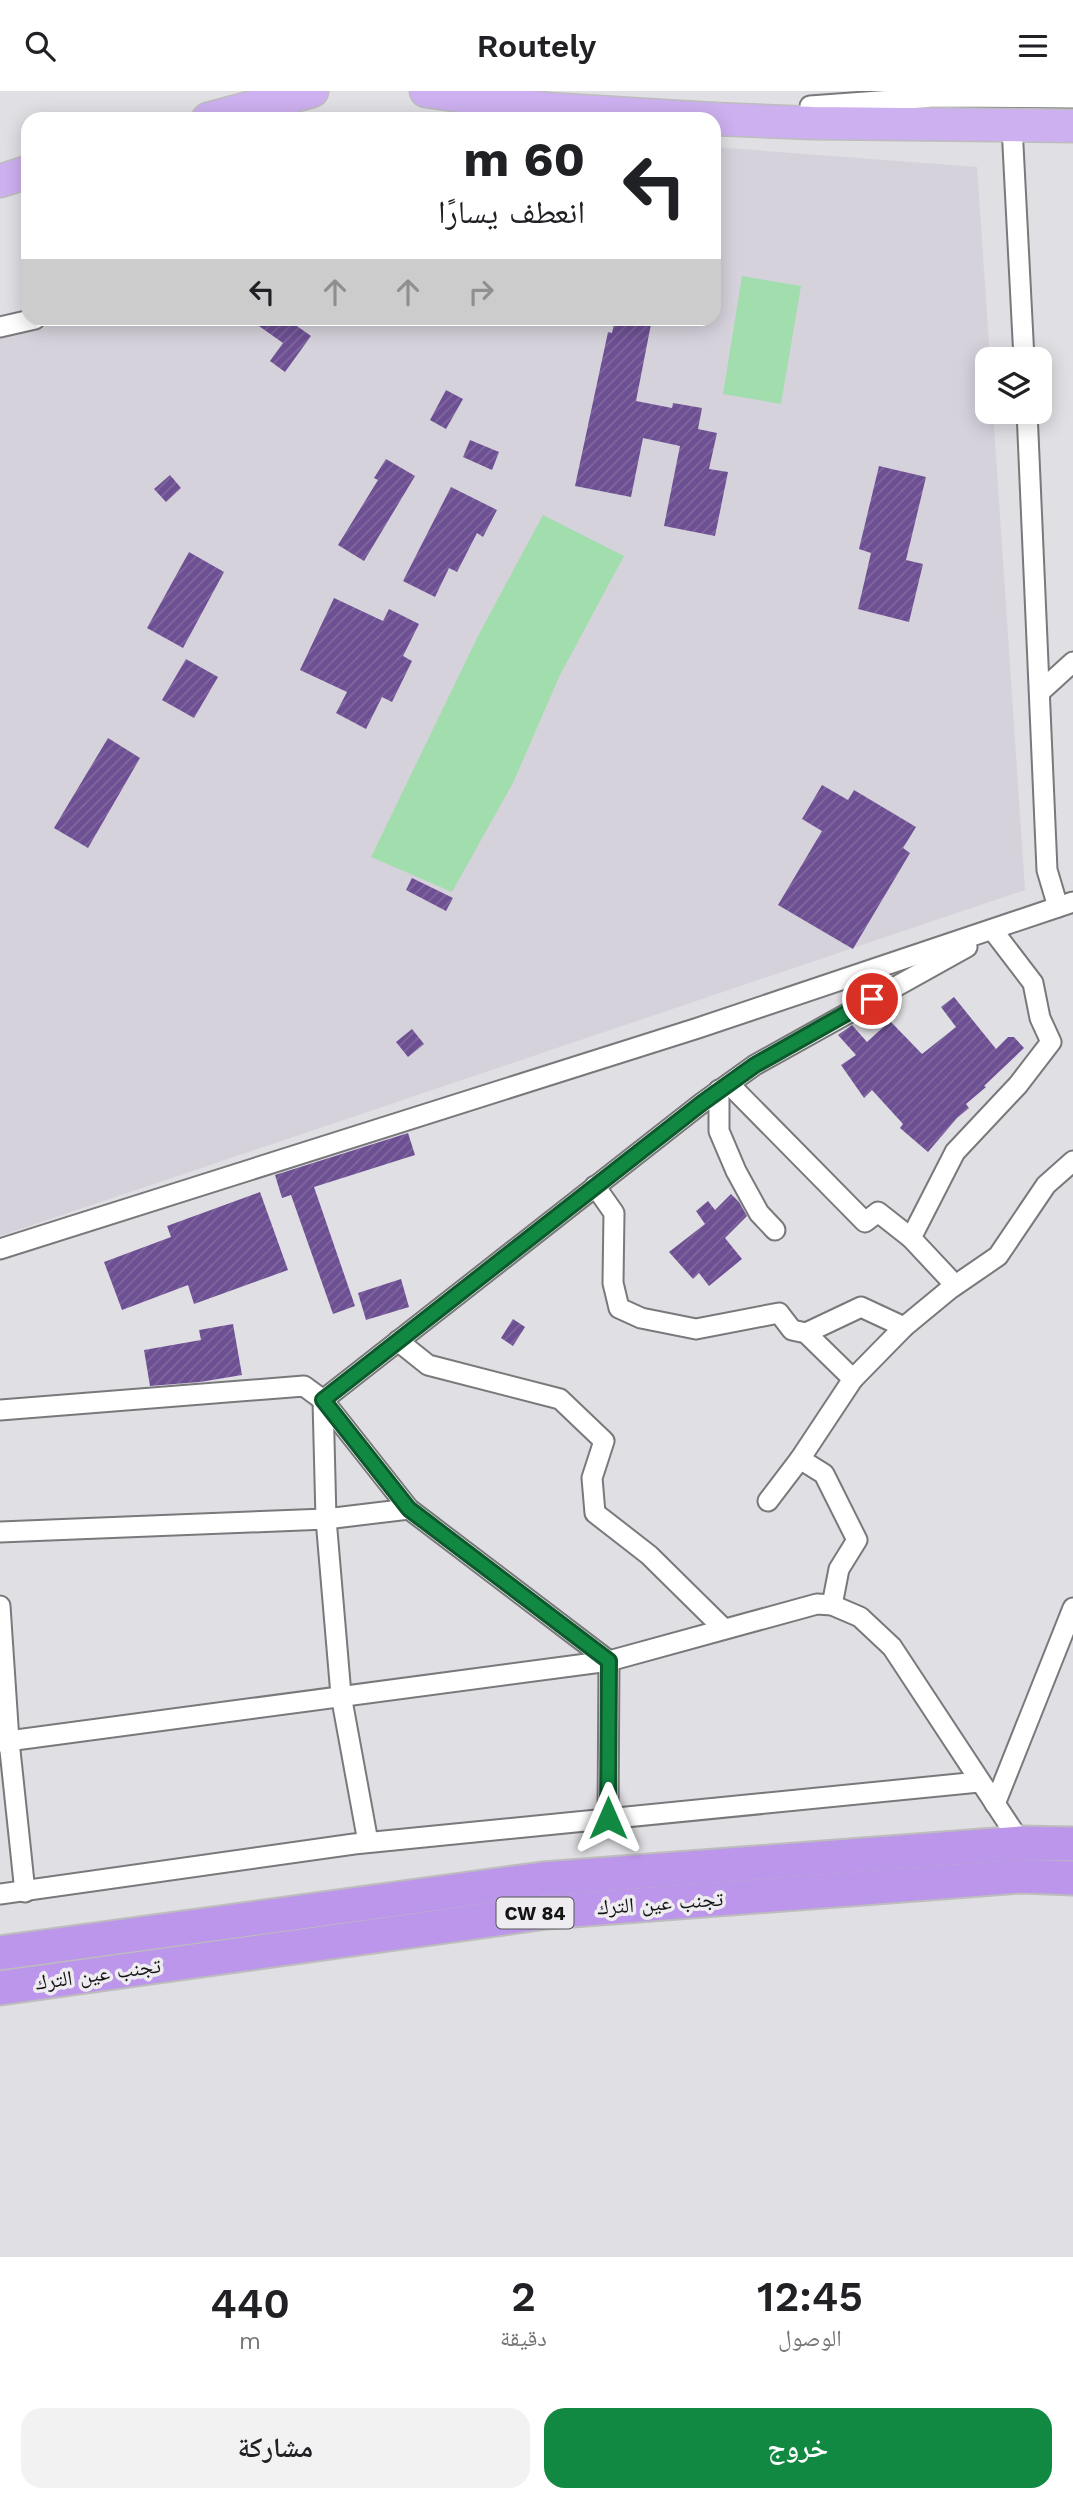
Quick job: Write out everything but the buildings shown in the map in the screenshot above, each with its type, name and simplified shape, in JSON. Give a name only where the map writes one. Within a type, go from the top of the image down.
[{"type":"highway","name":"تجنب عين الترك","points":[[0,1953],[543,1879],[1021,1843],[1073,1844]]},
{"type":"highway","name":"تجنب عين الترك","points":[[0,1988],[546,1912],[1021,1876],[1073,1878]]},
{"type":"main road","points":[[234,112],[312,91]]},
{"type":"main road","points":[[426,91],[548,109],[598,112]]},
{"type":"main road","points":[[721,119],[1012,127],[1073,126]]},
{"type":"main road","points":[[0,181],[21,174]]},
{"type":"street","points":[[810,106],[934,97],[1073,98]]},
{"type":"street","points":[[1012,127],[1023,347]]},
{"type":"street","points":[[0,327],[21,322]]},
{"type":"street","points":[[0,1249],[698,1028],[1065,905],[1047,870],[1028,424]]},
{"type":"street","points":[[1040,692],[1073,662]]},
{"type":"street","points":[[323,1400],[755,1065],[1013,923]]},
{"type":"street","points":[[911,1238],[955,1151],[1018,1085],[1051,1042],[1040,1018],[1033,983],[994,932]]},
{"type":"street","points":[[724,1087],[719,1131],[736,1171],[759,1213],[775,1230]]},
{"type":"street","points":[[724,1087],[865,1222],[878,1212],[911,1238],[955,1285]]},
{"type":"street","points":[[768,1501],[853,1379],[904,1327],[955,1285],[998,1256],[1046,1185],[1073,1161]]},
{"type":"street","points":[[595,1187],[614,1213],[613,1283],[619,1308],[641,1318],[696,1329],[779,1313],[792,1330],[806,1333],[853,1379]]},
{"type":"street","points":[[806,1333],[861,1307],[904,1327]]},
{"type":"street","points":[[398,1341],[428,1365],[560,1399],[604,1441],[592,1478],[595,1513],[649,1555],[724,1629]]},
{"type":"street","points":[[0,1410],[304,1386],[323,1400],[409,1509],[609,1661]]},
{"type":"street","points":[[323,1400],[326,1519],[341,1695],[369,1842]]},
{"type":"street","points":[[800,1458],[824,1474],[857,1540],[839,1569],[832,1605]]},
{"type":"street","points":[[0,1532],[326,1519],[409,1509]]},
{"type":"street","points":[[5,1742],[609,1661],[817,1604],[832,1605],[860,1617],[892,1647],[1021,1843]]},
{"type":"street","points":[[0,1606],[5,1742],[25,1892]]},
{"type":"street","points":[[995,1804],[1073,1608]]},
{"type":"street","points":[[608,1818],[609,1661]]},
{"type":"street","points":[[0,1894],[369,1842],[979,1782]]},
{"type":"shaded area","points":[[721,148],[977,167],[989,347],[975,347],[975,424],[994,424],[1025,890],[0,1236],[0,330],[21,325],[721,326]]},
{"type":"green space","points":[[742,276],[801,286],[781,404],[723,394]]},
{"type":"green space","points":[[543,515],[624,556],[560,675],[513,783],[452,892],[371,857],[479,634]]},
{"type":"route","points":[[608,1818],[609,1661],[409,1509],[323,1400],[702,1103],[755,1065],[872,999]]}]
